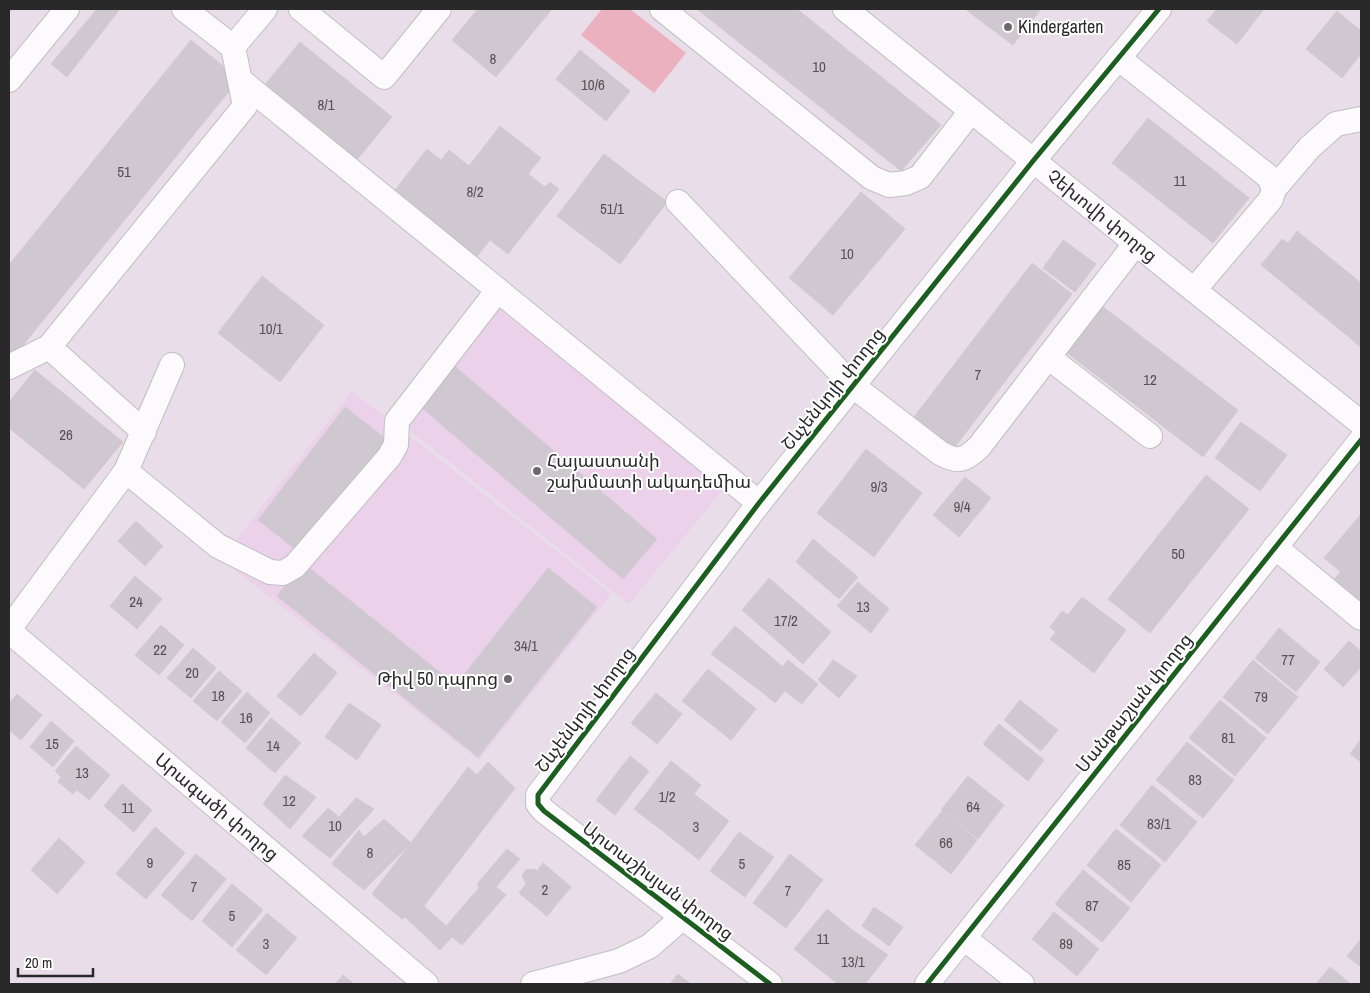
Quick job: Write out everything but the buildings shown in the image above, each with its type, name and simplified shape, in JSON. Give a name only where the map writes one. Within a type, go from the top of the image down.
[{"type":"street","points":[[9,80],[66,9]]},
{"type":"street","points":[[9,367],[50,347],[245,106],[233,47],[184,9]]},
{"type":"street","points":[[233,47],[266,9]]},
{"type":"street","points":[[301,9],[384,77],[439,9]]},
{"type":"street","points":[[662,9],[872,178],[889,185],[906,183],[920,176],[971,110]]},
{"type":"street","name":"Չեխովի փողոց","points":[[845,9],[1361,423]]},
{"type":"street","name":"Շևչենկոյի փողոց","points":[[538,795],[760,503],[1033,161],[1160,9]]},
{"type":"street","points":[[1118,58],[1270,177],[1274,189]]},
{"type":"street","points":[[240,80],[760,503]]},
{"type":"street","points":[[1194,290],[1271,199],[1274,189],[1310,147],[1336,124],[1361,119]]},
{"type":"street","points":[[678,202],[853,386],[940,453],[953,460],[967,458],[979,447],[1136,243]]},
{"type":"street","points":[[126,471],[218,546],[270,572],[283,573],[295,566],[389,457],[396,445],[397,421],[498,290]]},
{"type":"street","points":[[50,347],[144,432]]},
{"type":"street","points":[[1048,357],[1150,436]]},
{"type":"street","points":[[9,630],[126,471],[172,365]]},
{"type":"street","name":"Մանթաշյան փողոց","points":[[927,984],[1361,440]]},
{"type":"street","points":[[1275,548],[1361,618]]},
{"type":"street","name":"Արագածի փողոց","points":[[9,630],[426,984]]},
{"type":"street","name":"Արտաշիսյան փողոց","points":[[538,795],[538,804],[544,811],[770,984]]},
{"type":"street","points":[[533,984],[619,961],[650,946],[683,917]]},
{"type":"street","points":[[964,938],[1022,984]]},
{"type":"street","points":[[608,984],[619,961]]},
{"type":"shaded area","points":[[602,9],[630,9],[686,53],[654,93],[581,35]]},
{"type":"shaded area","points":[[493,304],[724,488],[629,604],[399,422]]},
{"type":"shaded area","points":[[352,391],[611,594],[479,760],[221,559]]},
{"type":"cycle path","points":[[770,984],[544,811],[538,804],[538,795],[759,503],[1033,161],[1159,9]]},
{"type":"cycle path","points":[[927,984],[1361,440]]},
{"type":"place","name":"Kindergarten","points":[[1008,27]]},
{"type":"place","name":"Հայաստանի շախմատի ակադեմիա","points":[[537,471]]},
{"type":"place","name":"Թիվ 50 դպրոց","points":[[508,679]]}]
